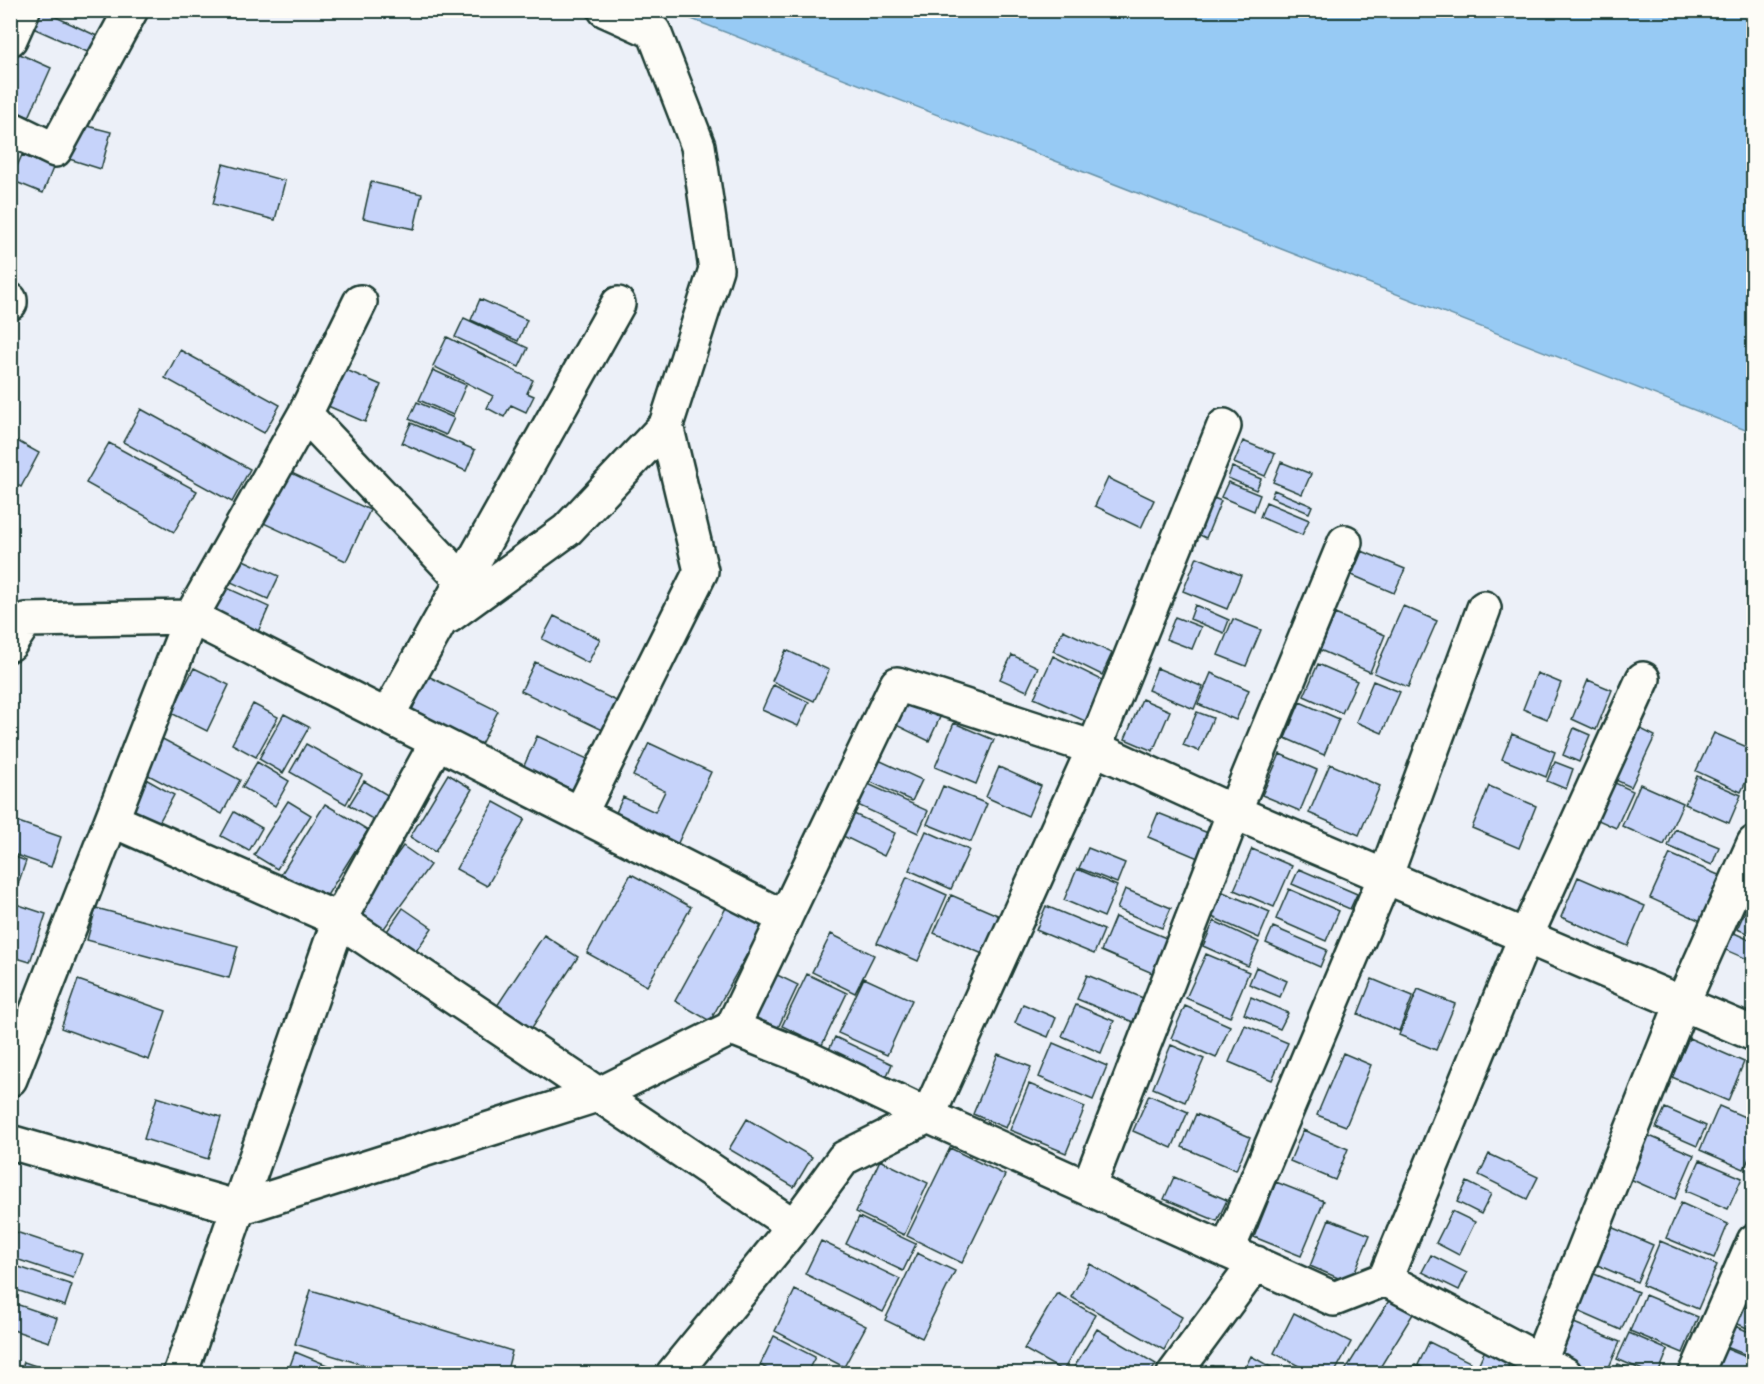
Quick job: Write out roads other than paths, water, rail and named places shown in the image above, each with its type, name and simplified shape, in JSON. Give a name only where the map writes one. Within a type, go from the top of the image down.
[{"type":"street","points":[[10,39],[23,10]]},
{"type":"street","points":[[10,128],[55,150],[131,10]]},
{"type":"street","points":[[440,622],[567,530],[666,425],[716,269],[698,146],[654,32],[605,10]]},
{"type":"street","points":[[10,1079],[191,617],[305,414],[360,302]]},
{"type":"street","points":[[387,716],[618,304]]},
{"type":"street","points":[[305,414],[463,581]]},
{"type":"street","points":[[580,814],[701,571],[666,425]]},
{"type":"street","points":[[673,1374],[794,1226],[844,1158],[928,1116],[1094,748],[1224,426]]},
{"type":"street","points":[[1088,1188],[1234,812],[1346,542]]},
{"type":"street","points":[[1174,1374],[1241,1257],[1484,608]]},
{"type":"street","points":[[10,644],[26,620],[191,617],[785,918]]},
{"type":"street","points":[[732,1028],[805,1057],[928,1116],[1334,1299],[1385,1279],[1526,938],[1642,679]]},
{"type":"street","points":[[10,1142],[239,1208],[600,1094],[732,1028],[897,684],[1094,748],[1234,812],[1754,1034]]},
{"type":"street","points":[[180,1374],[339,920],[437,742]]},
{"type":"street","points":[[112,820],[339,920],[794,1226]]},
{"type":"street","points":[[1385,1279],[1553,1367],[1682,1004],[1754,843]]},
{"type":"street","points":[[1696,1374],[1754,1241]]},
{"type":"water","points":[[671,11],[1753,11],[1753,433]]}]
